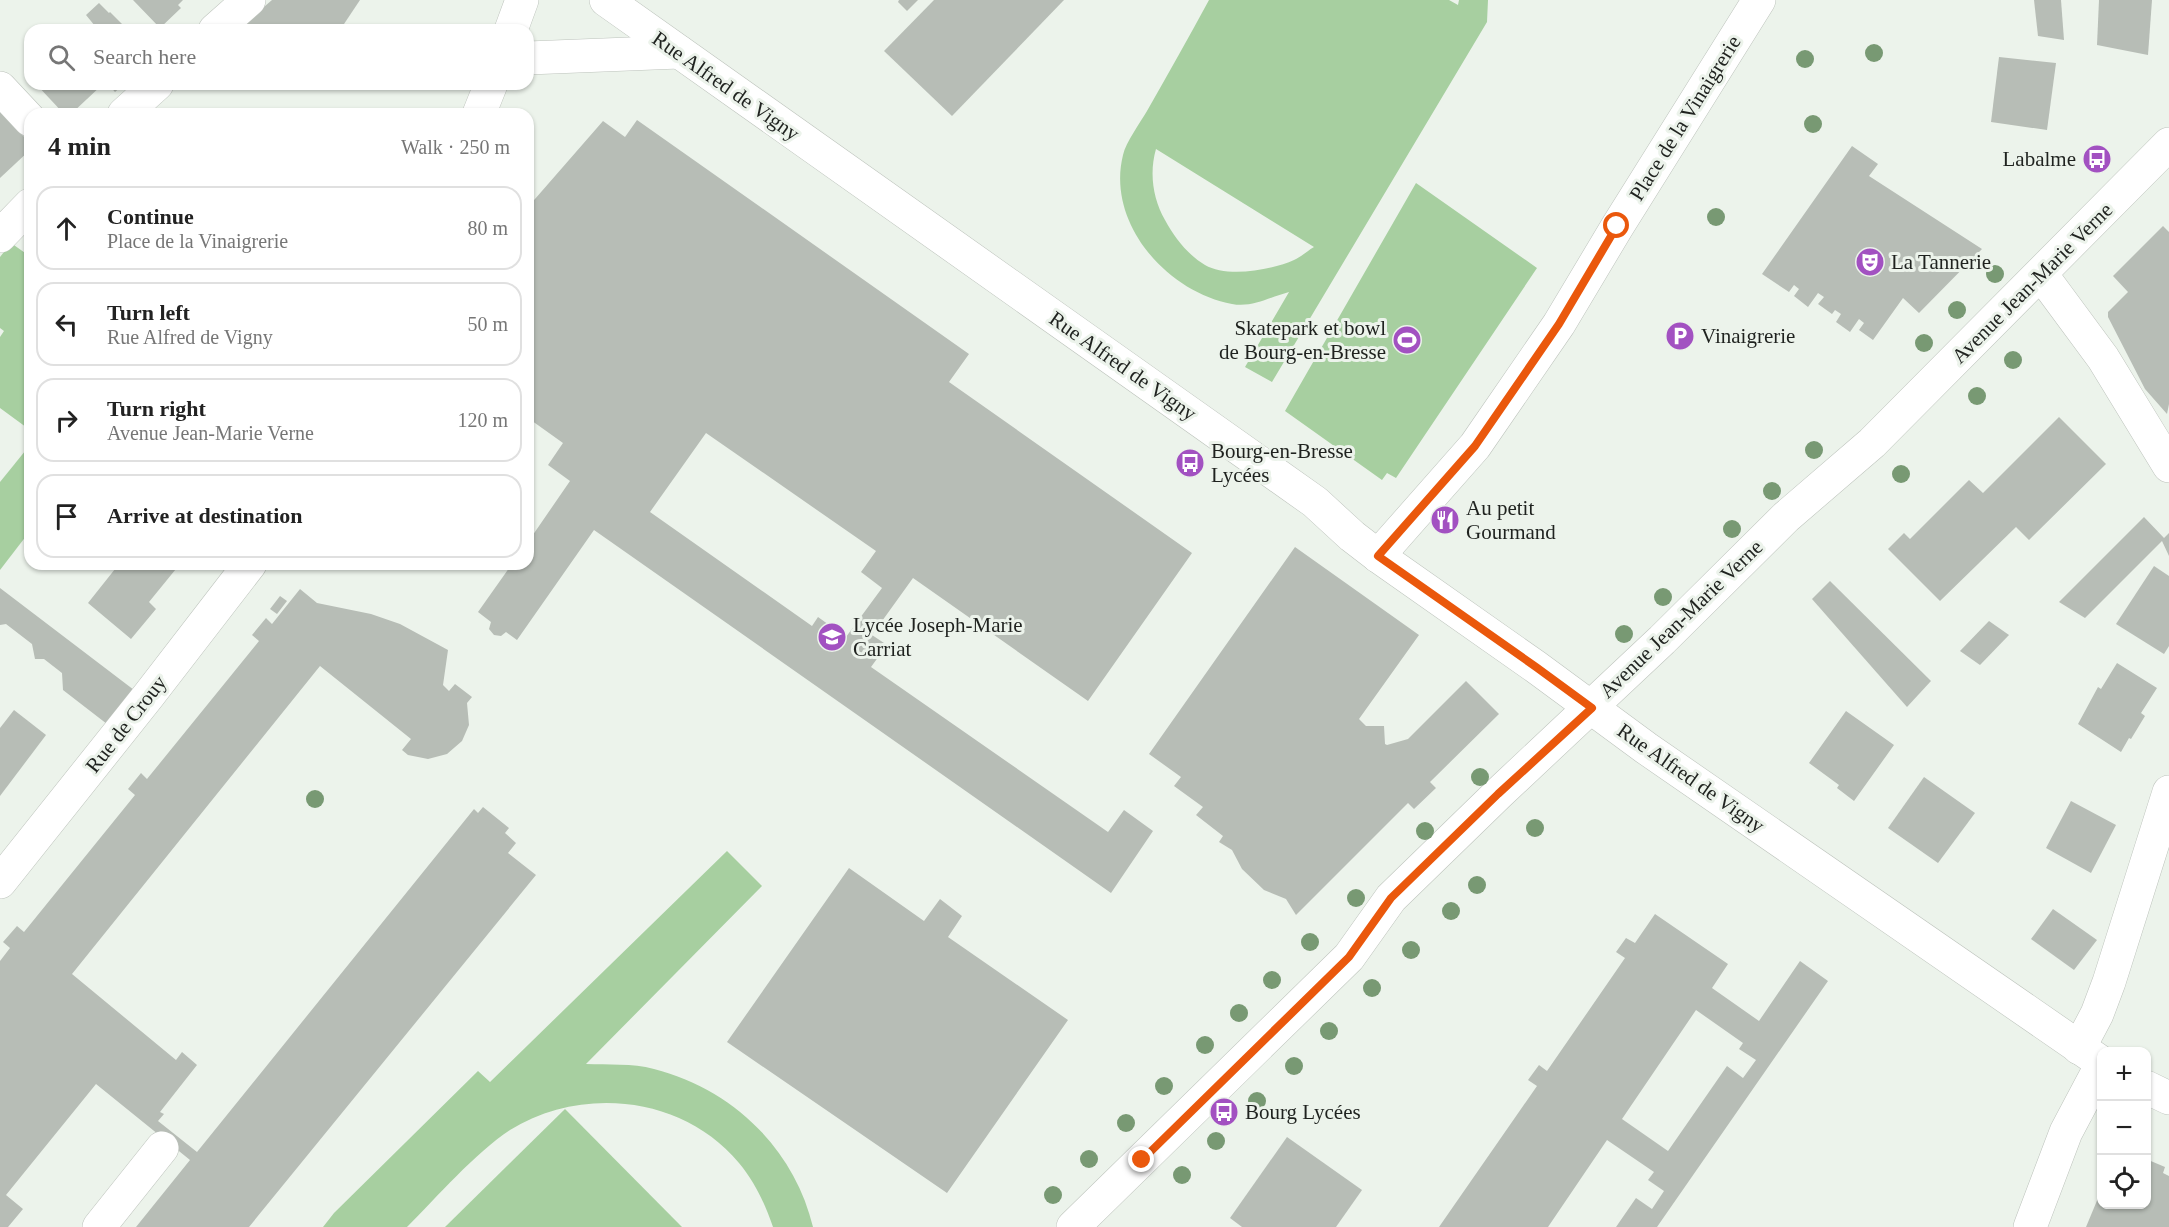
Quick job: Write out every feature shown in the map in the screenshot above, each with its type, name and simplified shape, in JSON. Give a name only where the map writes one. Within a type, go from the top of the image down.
[{"type":"street","points":[[513,24],[522,0]]},
{"type":"street","name":"Rue Alfred de Vigny","points":[[606,0],[1315,502],[1378,556],[1646,748],[2094,1058]]},
{"type":"street","name":"Place de la Vinaigrerie","points":[[1378,556],[1475,446],[1559,324],[1617,226],[1759,0]]},
{"type":"street","points":[[221,24],[241,2]]},
{"type":"street","points":[[534,58],[679,52]]},
{"type":"street","points":[[0,88],[24,114]]},
{"type":"street","points":[[131,108],[150,90]]},
{"type":"street","points":[[481,108],[489,90]]},
{"type":"street","name":"Avenue Jean-Marie Verne","points":[[1072,1227],[1349,957],[1391,898],[1498,794],[1592,708],[1786,517],[1872,443],[2169,144]]},
{"type":"street","points":[[0,236],[24,211]]},
{"type":"street","points":[[2041,274],[2103,358],[2169,466]]},
{"type":"street","name":"Rue de Crouy","points":[[0,882],[245,570]]},
{"type":"street","points":[[2030,1227],[2094,1058],[2097,1014],[2169,792]]},
{"type":"street","points":[[2151,1089],[2169,1098]]},
{"type":"street","points":[[99,1227],[162,1148]]},
{"type":"green space","points":[[1209,0],[1449,0],[1458,5],[1459,0],[1488,0],[1487,22],[1272,382],[1245,367],[1289,292],[1247,305],[1239,305],[1208,297],[1185,285],[1164,270],[1147,250],[1133,229],[1124,205],[1120,180],[1125,150]],"holes":[[[1156,149],[1314,247],[1285,264],[1262,269],[1237,272],[1214,269],[1205,265],[1182,245],[1161,212],[1153,186]]]},
{"type":"green space","name":"Skatepark et bowl de Bourg-en-Bresse","points":[[1416,183],[1537,268],[1396,478],[1387,473],[1382,480],[1285,411]]},
{"type":"green space","points":[[11,243],[24,252],[24,426],[0,408],[0,337],[4,331],[0,328],[0,257]]},
{"type":"green space","points":[[24,452],[24,539],[0,570],[0,482]]},
{"type":"green space","points":[[727,851],[762,886],[586,1064],[629,1065],[654,1069],[682,1078],[734,1107],[756,1126],[791,1172],[804,1198],[813,1227],[773,1227],[759,1194],[739,1163],[716,1140],[690,1123],[661,1111],[631,1104],[600,1103],[568,1107],[538,1116],[510,1130],[470,1163],[407,1227],[323,1227],[334,1213],[478,1071],[490,1082]]},
{"type":"green space","points":[[565,1109],[682,1227],[445,1227]]},
{"type":"building","points":[[133,0],[183,0],[178,5],[181,8],[164,24],[156,24]]},
{"type":"building","points":[[272,0],[360,0],[344,24],[244,24]]},
{"type":"building","points":[[899,0],[918,0],[907,11],[898,2]]},
{"type":"building","points":[[934,0],[1064,0],[952,116],[884,51]]},
{"type":"building","points":[[2034,0],[2061,0],[2064,40],[2038,36]]},
{"type":"building","points":[[2099,0],[2152,0],[2148,55],[2097,45]]},
{"type":"building","points":[[99,3],[122,24],[93,24],[86,15]]},
{"type":"building","points":[[1999,57],[2056,63],[2047,130],[1991,122]]},
{"type":"building","points":[[42,90],[97,90],[77,108],[58,108]]},
{"type":"building","points":[[0,112],[24,137],[24,156],[0,178]]},
{"type":"building","points":[[637,120],[969,354],[949,382],[1192,553],[1088,701],[913,578],[872,635],[887,645],[871,667],[1108,832],[1124,810],[1153,831],[1111,893],[594,530],[517,640],[506,632],[501,636],[494,635],[489,629],[491,622],[478,612],[508,570],[534,570],[534,533],[570,481],[548,465],[563,443],[534,422],[534,200],[603,121],[625,137]],"holes":[[[706,433],[876,551],[861,572],[882,588],[846,637],[818,617],[812,626],[650,512]]]},
{"type":"building","name":"La Tannerie","points":[[1852,146],[1878,164],[1869,176],[1982,249],[1919,313],[1903,298],[1873,340],[1859,330],[1864,323],[1859,319],[1850,332],[1836,322],[1841,314],[1835,310],[1832,314],[1818,304],[1824,297],[1818,293],[1808,307],[1794,296],[1799,289],[1794,285],[1789,292],[1762,274]]},
{"type":"building","points":[[2163,226],[2169,232],[2169,404],[2167,414],[2145,389],[2108,317],[2108,312],[2128,292],[2113,276]]},
{"type":"building","points":[[2059,417],[2106,464],[2029,540],[2016,527],[1940,601],[1888,549],[1904,533],[1910,539],[1969,480],[1983,493]]},
{"type":"building","points":[[2144,517],[2164,538],[2169,533],[2169,556],[2162,541],[2085,618],[2059,602]]},
{"type":"building","points":[[1295,547],[1419,635],[1359,719],[1366,726],[1384,726],[1385,744],[1408,739],[1466,681],[1499,714],[1430,782],[1436,788],[1414,809],[1408,803],[1296,915],[1286,899],[1264,890],[1242,869],[1232,850],[1219,842],[1223,836],[1196,815],[1203,807],[1174,786],[1181,777],[1149,754]]},
{"type":"building","points":[[2154,566],[2169,576],[2169,646],[2164,654],[2116,624]]},
{"type":"building","points":[[114,570],[175,570],[149,602],[156,609],[131,639],[88,603]]},
{"type":"building","points":[[1830,581],[1931,681],[1907,707],[1812,599]]},
{"type":"building","points":[[0,588],[134,690],[107,724],[63,690],[62,673],[44,659],[35,659],[32,644],[6,624],[0,625]]},
{"type":"building","points":[[300,589],[317,603],[371,614],[400,624],[448,650],[443,685],[449,691],[455,684],[472,697],[467,703],[469,725],[462,741],[447,754],[428,759],[408,755],[402,750],[411,739],[320,666],[72,974],[176,1060],[182,1052],[197,1065],[160,1112],[164,1114],[158,1121],[197,1152],[474,809],[478,813],[483,807],[509,828],[505,833],[516,843],[508,853],[536,875],[249,1227],[136,1227],[190,1160],[96,1084],[6,1195],[23,1209],[8,1227],[0,1227],[0,961],[10,948],[3,942],[17,926],[24,932],[135,795],[128,789],[141,773],[147,779],[259,641],[252,635],[266,618],[272,624]]},
{"type":"building","points":[[280,596],[287,601],[277,614],[270,609]]},
{"type":"building","points":[[1989,621],[2009,635],[1980,665],[1960,651]]},
{"type":"building","points":[[2117,663],[2157,688],[2141,713],[2145,716],[2121,752],[2078,724],[2098,687],[2101,689]]},
{"type":"building","points":[[14,710],[46,735],[0,796],[0,728]]},
{"type":"building","points":[[1846,711],[1894,745],[1854,801],[1837,788],[1839,785],[1809,763]]},
{"type":"building","points":[[1924,777],[1975,813],[1938,863],[1888,828]]},
{"type":"building","points":[[2071,801],[2116,825],[2091,873],[2046,848]]},
{"type":"building","points":[[849,868],[924,921],[940,899],[962,916],[948,937],[1068,1020],[947,1193],[727,1042]]},
{"type":"building","points":[[2053,909],[2097,940],[2074,970],[2031,939]]},
{"type":"building","points":[[1655,914],[1728,964],[1712,988],[1759,1021],[1800,961],[1828,981],[1657,1227],[1616,1227],[1636,1198],[1652,1209],[1664,1191],[1648,1180],[1654,1172],[1607,1140],[1548,1227],[1439,1227],[1537,1086],[1528,1080],[1539,1065],[1547,1071],[1625,958],[1616,952],[1626,938],[1635,943]],"holes":[[[1696,1010],[1743,1043],[1739,1049],[1756,1060],[1743,1078],[1727,1066],[1668,1151],[1622,1119]]]},
{"type":"building","points":[[1287,1137],[1362,1190],[1336,1227],[1242,1227],[1230,1218]]},
{"type":"building","points":[[2151,1161],[2165,1167],[2163,1173],[2169,1176],[2169,1227],[2086,1227],[2097,1201],[2097,1209],[2151,1209]]},
{"type":"place","name":"Labalme","points":[[2097,159]]},
{"type":"place","name":"La Tannerie","points":[[1870,262]]},
{"type":"place","name":"Vinaigrerie","points":[[1680,336]]},
{"type":"place","name":"Skatepark et bowl de Bourg-en-Bresse","points":[[1407,340]]},
{"type":"place","name":"Bourg-en-Bresse Lycées","points":[[1190,463]]},
{"type":"place","name":"Au petit Gourmand","points":[[1445,520]]},
{"type":"place","name":"Lycée Joseph-Marie Carriat","points":[[832,637]]},
{"type":"place","name":"Bourg Lycées","points":[[1224,1112]]},
{"type":"route","points":[[1142,1160],[1349,957],[1391,898],[1498,794],[1592,708],[1378,556],[1475,446],[1559,324],[1617,226]]}]
